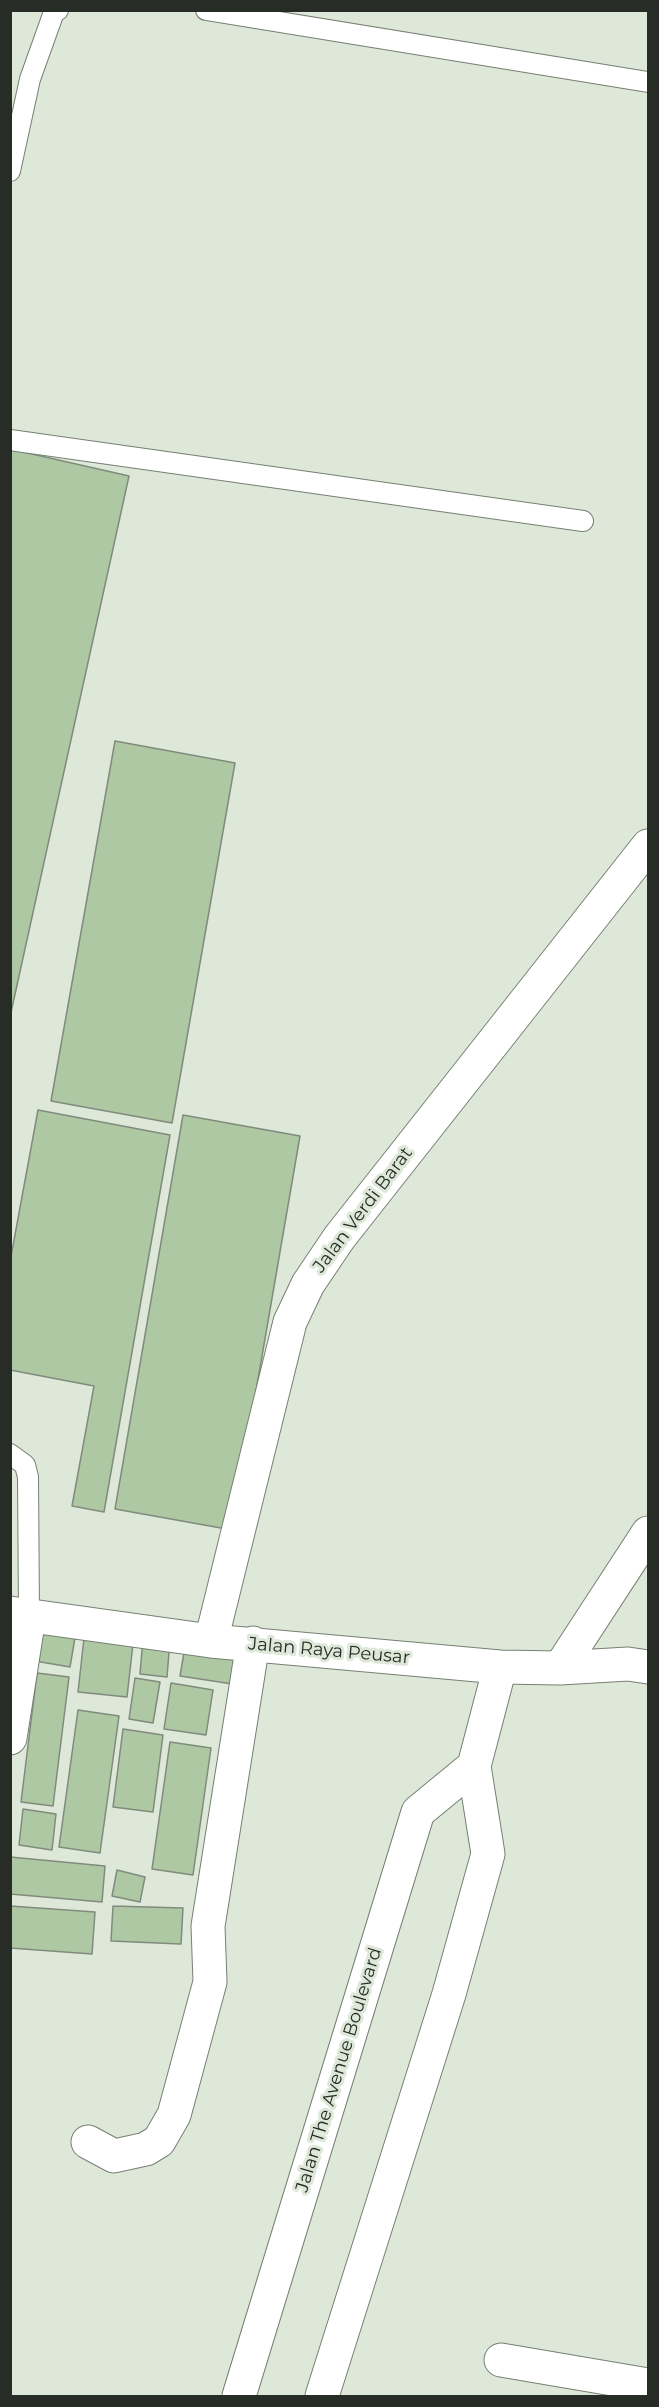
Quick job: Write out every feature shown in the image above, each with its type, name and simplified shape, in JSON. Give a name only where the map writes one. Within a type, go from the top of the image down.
[{"type":"street","name":"Jalan Verdi Barat","points":[[211,1641],[290,1322],[308,1284],[339,1238],[648,846]]},
{"type":"street","points":[[560,1668],[648,1533]]},
{"type":"street","name":"Jalan Raya Peusar","points":[[20,1615],[211,1641],[500,1667],[560,1668],[628,1664],[648,1667]]},
{"type":"street","points":[[10,1738],[20,1615]]},
{"type":"street","points":[[88,2142],[114,2156],[146,2149],[159,2141],[174,2115],[210,1982],[208,1926],[253,1644]]},
{"type":"street","points":[[321,2397],[449,1994],[488,1854],[474,1766],[500,1667]]},
{"type":"street","name":"Jalan The Avenue Boulevard","points":[[239,2397],[418,1812],[474,1766]]},
{"type":"street","points":[[501,2360],[648,2385]]},
{"type":"lane","points":[[10,171],[30,79],[54,12],[58,10]]},
{"type":"lane","points":[[206,10],[236,13],[648,82]]},
{"type":"lane","points":[[10,440],[583,521]]},
{"type":"lane","points":[[10,1454],[19,1457],[25,1465],[28,1477],[20,1615]]},
{"type":"building","points":[[10,449],[129,476],[10,1017]]},
{"type":"building","points":[[115,741],[235,763],[172,1123],[51,1101]]},
{"type":"building","points":[[38,1110],[170,1135],[104,1512],[72,1506],[94,1386],[10,1370],[10,1262]]},
{"type":"building","points":[[183,1115],[300,1136],[232,1530],[115,1509]]},
{"type":"building","points":[[43,1619],[77,1626],[70,1667],[35,1661]]},
{"type":"building","points":[[85,1629],[134,1635],[127,1697],[78,1692]]},
{"type":"building","points":[[143,1638],[170,1640],[167,1677],[140,1674]]},
{"type":"building","points":[[185,1647],[243,1656],[239,1685],[180,1676]]},
{"type":"building","points":[[37,1673],[69,1677],[53,1806],[21,1802]]},
{"type":"building","points":[[135,1678],[160,1682],[153,1723],[129,1719]]},
{"type":"building","points":[[171,1683],[213,1690],[206,1735],[164,1729]]},
{"type":"building","points":[[78,1710],[119,1716],[100,1853],[59,1847]]},
{"type":"building","points":[[123,1729],[163,1735],[153,1812],[113,1807]]},
{"type":"building","points":[[170,1742],[211,1748],[193,1875],[152,1869]]},
{"type":"building","points":[[23,1809],[56,1814],[52,1850],[19,1845]]},
{"type":"building","points":[[10,1857],[105,1866],[102,1902],[10,1894]]},
{"type":"building","points":[[117,1870],[145,1877],[140,1902],[112,1896]]},
{"type":"building","points":[[10,1906],[95,1912],[92,1954],[10,1948]]},
{"type":"building","points":[[113,1906],[183,1908],[181,1944],[111,1941]]}]
